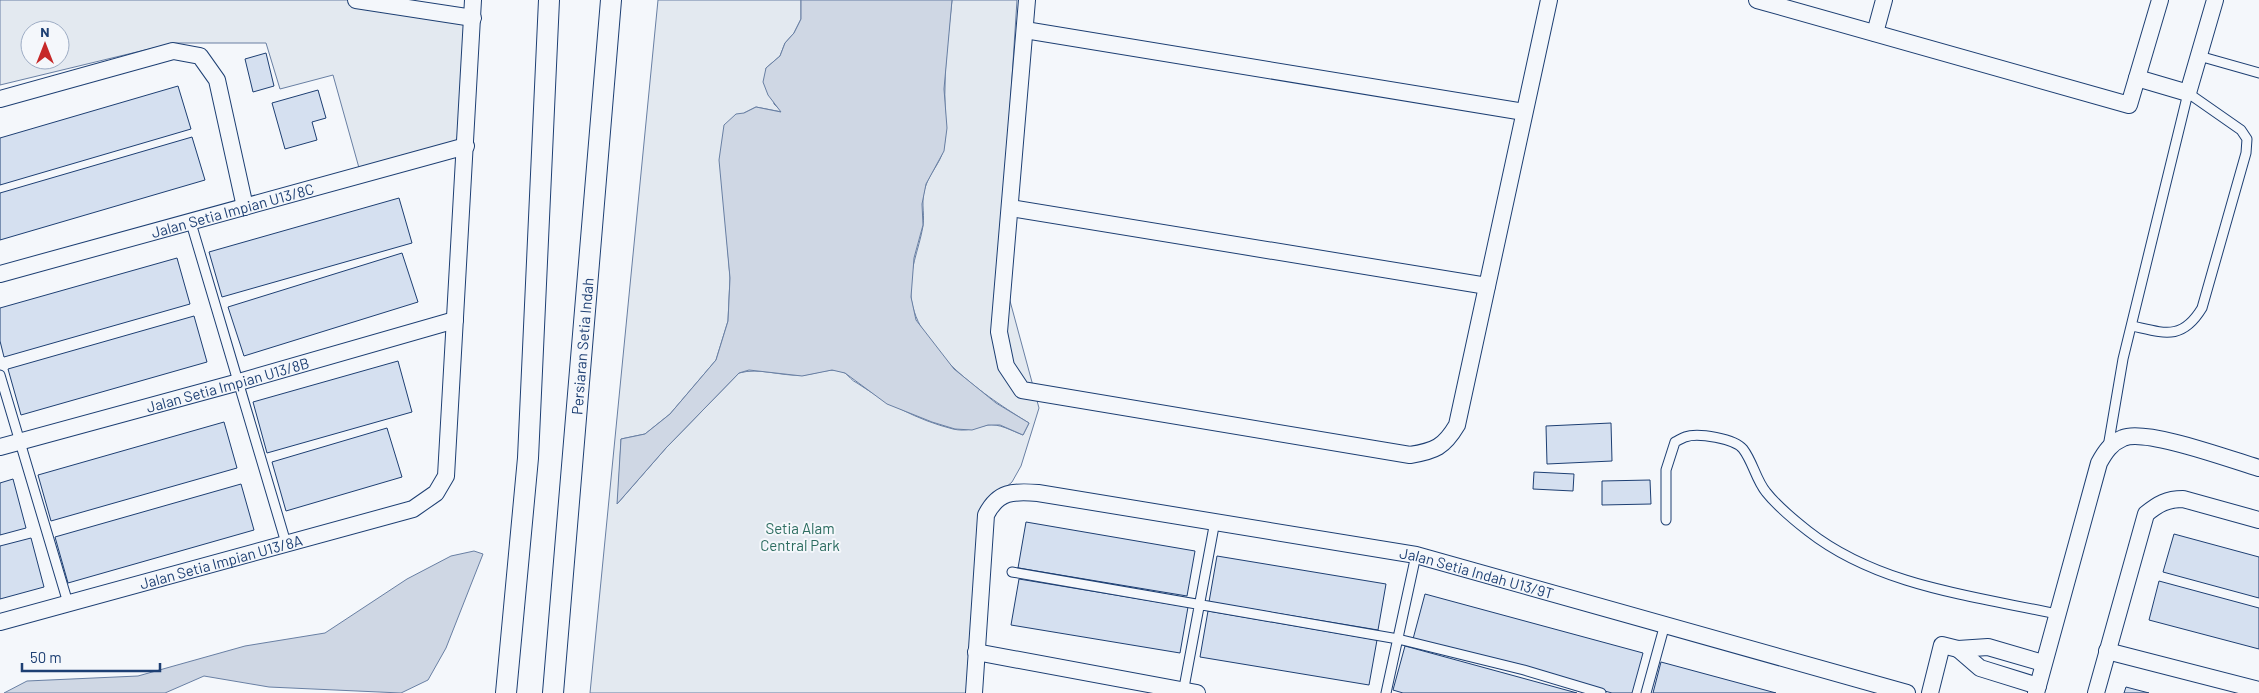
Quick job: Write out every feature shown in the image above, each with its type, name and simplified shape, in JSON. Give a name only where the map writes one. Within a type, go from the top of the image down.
[{"type":"street","points":[[356,0],[473,18]]},
{"type":"street","points":[[455,320],[473,0]]},
{"type":"street","points":[[506,693],[528,458],[549,0]]},
{"type":"street","name":"Persiaran Setia Indah","points":[[553,693],[611,0]]},
{"type":"street","points":[[1027,0],[1011,208],[999,332],[1006,366],[1022,390],[1410,454],[1429,452],[1447,441],[1457,425],[1549,0]]},
{"type":"street","points":[[1757,0],[2129,105],[2160,0]]},
{"type":"street","points":[[1875,33],[1884,0]]},
{"type":"street","points":[[2137,78],[2188,93],[2216,0]]},
{"type":"street","points":[[1024,30],[1524,112]]},
{"type":"street","points":[[0,99],[173,51],[200,56],[216,80],[246,207]]},
{"type":"street","name":"Jalan Setia Impian U13/8C","points":[[0,274],[466,146]]},
{"type":"street","points":[[1011,208],[1486,286]]},
{"type":"street","name":"Jalan Setia Impian U13/8B","points":[[0,447],[239,382],[455,320]]},
{"type":"street","name":"Jalan Setia Impian U13/8A","points":[[0,622],[413,509],[436,493],[446,476],[455,320]]},
{"type":"street","points":[[1958,649],[1980,668],[2037,689],[2099,463],[2108,448],[2124,437],[2144,436],[2259,468]]},
{"type":"street","name":"Jalan Setia Indah U13/9T","points":[[974,693],[986,515],[992,503],[1003,496],[1018,491],[1416,555],[1907,693]]},
{"type":"street","points":[[2096,693],[2146,514],[2158,504],[2171,499],[2183,499],[2259,520]]},
{"type":"street","points":[[1930,693],[1942,645],[1958,649],[1988,647],[2043,664]]},
{"type":"street","points":[[2107,651],[2259,690]]},
{"type":"street","points":[[976,652],[1188,692]]},
{"type":"lane","points":[[2199,56],[2259,73]]},
{"type":"lane","points":[[2108,448],[2124,359],[2188,93],[2241,130],[2247,139],[2246,153],[2202,308],[2193,322],[2181,330],[2166,334],[2132,326]]},
{"type":"lane","points":[[191,223],[286,543]]},
{"type":"lane","points":[[0,375],[68,603]]},
{"type":"lane","points":[[1666,520],[1666,470],[1676,442],[1686,436],[1725,439],[1742,447],[1753,464],[1765,491],[1808,531],[1853,559],[1897,578],[2057,614]]},
{"type":"lane","points":[[1188,692],[1199,604],[1215,522]]},
{"type":"lane","points":[[1386,693],[1416,555]]},
{"type":"lane","points":[[1012,572],[1398,639],[1524,670],[1601,693]]},
{"type":"lane","points":[[1646,693],[1665,624]]},
{"type":"green space","points":[[0,0],[356,0],[473,18],[466,146],[361,175],[333,75],[280,89],[266,43],[174,43],[70,68],[70,20],[20,20],[20,70],[62,70],[0,85]]},
{"type":"green space","name":"Setia Alam Central Park","points":[[658,0],[801,0],[801,19],[794,33],[785,43],[780,56],[766,68],[774,104],[782,112],[756,107],[744,113],[725,213],[730,278],[728,321],[716,360],[670,414],[645,434],[621,439],[618,503],[666,448],[739,373],[747,371],[796,375],[830,370],[840,371],[891,404],[927,421],[958,430],[996,425],[1023,435],[1029,423],[974,386],[940,353],[926,335],[916,317],[910,287],[912,269],[923,226],[924,190],[942,155],[944,144],[946,128],[947,44],[952,0],[1017,0],[1000,264],[1039,408],[1021,466],[1012,482],[990,501],[969,693],[590,693]]},
{"type":"shaded area","points":[[801,0],[952,0],[944,89],[947,128],[944,151],[926,184],[922,204],[923,225],[914,258],[911,297],[916,320],[954,369],[996,403],[1029,423],[1023,435],[1000,425],[988,425],[972,430],[955,429],[887,404],[845,373],[832,370],[802,376],[749,370],[739,373],[666,448],[617,504],[621,439],[645,434],[670,414],[716,360],[728,321],[730,278],[719,160],[724,125],[736,114],[744,113],[756,107],[781,112],[768,95],[763,82],[766,68],[780,56],[785,43],[794,33],[801,19]]},
{"type":"shaded area","points":[[474,551],[483,554],[446,648],[428,680],[401,693],[269,687],[204,676],[165,693],[4,693],[27,681],[138,676],[245,646],[325,633],[407,579],[451,556]]},
{"type":"building","points":[[266,53],[274,86],[253,92],[245,59]]},
{"type":"building","points":[[178,86],[191,129],[0,185],[0,138]]},
{"type":"building","points":[[318,90],[326,118],[312,122],[317,140],[285,149],[272,103]]},
{"type":"building","points":[[192,137],[205,180],[0,240],[0,193]]},
{"type":"building","points":[[399,198],[412,243],[222,297],[209,252]]},
{"type":"building","points":[[402,253],[418,302],[244,356],[228,307]]},
{"type":"building","points":[[177,258],[190,304],[4,357],[0,341],[0,308]]},
{"type":"building","points":[[194,316],[207,362],[21,415],[8,369]]},
{"type":"building","points":[[398,361],[412,412],[267,453],[253,402]]},
{"type":"building","points":[[224,422],[237,468],[51,521],[38,475]]},
{"type":"building","points":[[1611,423],[1612,461],[1547,464],[1546,426]]},
{"type":"building","points":[[387,428],[402,477],[286,511],[272,462]]},
{"type":"building","points":[[1534,472],[1574,474],[1573,491],[1533,489]]},
{"type":"building","points":[[13,479],[26,528],[0,535],[0,483]]},
{"type":"building","points":[[1650,480],[1651,504],[1602,505],[1602,481]]},
{"type":"building","points":[[241,484],[254,530],[68,583],[55,537]]},
{"type":"building","points":[[1026,522],[1195,551],[1187,596],[1018,568]]},
{"type":"building","points":[[2174,534],[2259,557],[2259,598],[2163,572]]},
{"type":"building","points":[[31,538],[44,587],[0,599],[0,546]]},
{"type":"building","points":[[1217,556],[1386,584],[1378,630],[1209,602]]},
{"type":"building","points":[[1019,579],[1188,607],[1180,653],[1011,625]]},
{"type":"building","points":[[2159,581],[2259,608],[2259,649],[2149,620]]},
{"type":"building","points":[[1425,594],[1643,653],[1632,693],[1612,693],[1413,639]]},
{"type":"building","points":[[1208,611],[1377,640],[1369,685],[1200,657]]},
{"type":"building","points":[[1405,646],[1577,693],[1403,693],[1393,690]]},
{"type":"building","points":[[1661,662],[1776,693],[1653,693]]},
{"type":"building","points":[[2126,687],[2149,693],[2124,693]]}]
